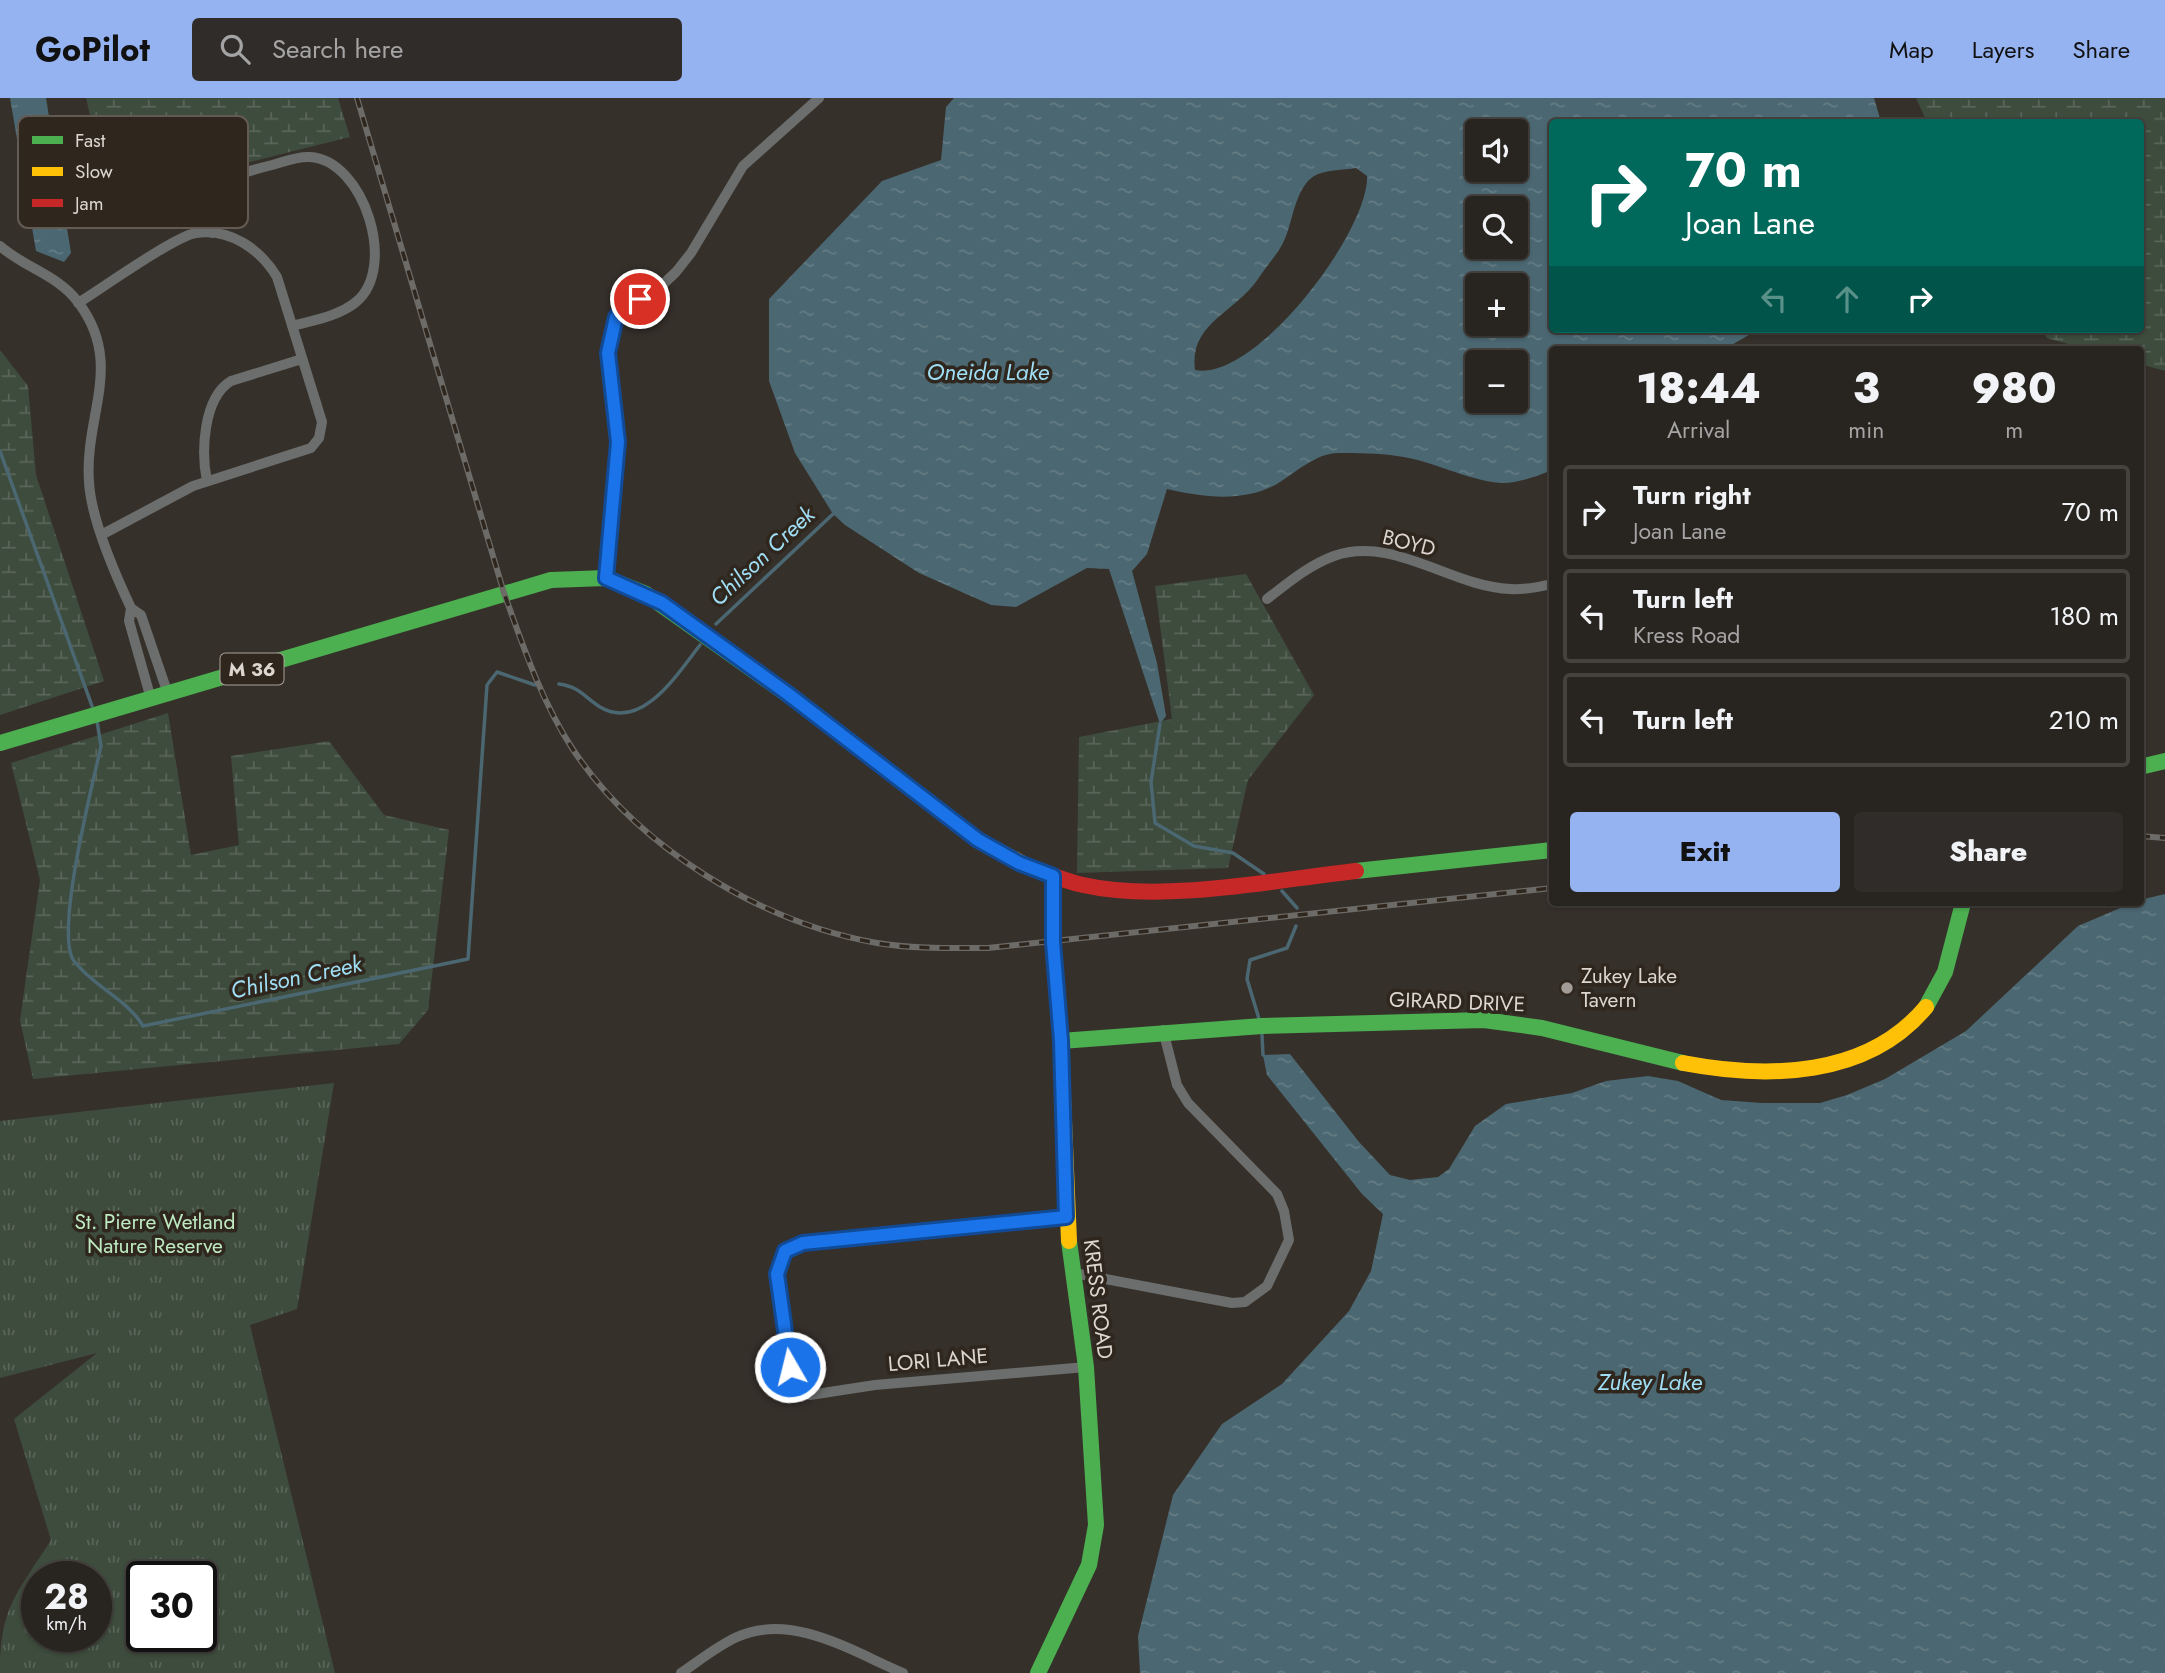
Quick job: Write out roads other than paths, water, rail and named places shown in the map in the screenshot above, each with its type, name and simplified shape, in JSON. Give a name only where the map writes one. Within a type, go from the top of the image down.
[{"type":"street","points":[[606,578],[618,442],[608,353],[616,317],[623,308],[658,289],[676,272],[691,253],[743,166],[819,98]]},
{"type":"street","points":[[248,172],[309,156],[338,168],[354,183],[375,245],[374,278],[358,301],[342,312],[292,326]]},
{"type":"street","points":[[212,233],[213,228]]},
{"type":"street","points":[[78,303],[185,236],[212,233],[239,240],[268,262],[277,277],[321,422],[315,444],[311,448],[178,492],[103,534]]},
{"type":"street","points":[[0,247],[56,280],[78,303],[94,329],[102,352],[102,378],[88,478],[113,570],[131,608],[141,615],[168,694]]},
{"type":"street","points":[[207,481],[203,462],[216,394],[231,381],[302,359]]},
{"type":"street","name":"BOYD","points":[[1267,599],[1313,565],[1336,555],[1359,551],[1401,559],[1493,587],[1510,589],[1549,584]]},
{"type":"street","name":"M 36","points":[[0,743],[551,580],[606,578],[662,603],[788,694],[978,840],[1019,863],[1082,885],[1115,890],[1184,890],[1549,850]]},
{"type":"street","points":[[131,608],[129,621],[151,699]]},
{"type":"street","points":[[2144,766],[2165,761]]},
{"type":"street","name":"KRESS ROAD","points":[[1038,1673],[1089,1565],[1096,1525],[1086,1367],[1066,1217],[1061,1041],[1053,942],[1053,876]]},
{"type":"street","name":"GIRARD DRIVE","points":[[1061,1041],[1163,1030],[1362,1020],[1488,1020],[1538,1027],[1696,1065],[1756,1074],[1800,1073],[1858,1056],[1888,1040],[1919,1015],[1935,994],[1962,906]]},
{"type":"street","points":[[1074,1273],[1232,1303],[1245,1302],[1267,1286],[1289,1240],[1284,1211],[1277,1194],[1188,1103],[1177,1085],[1163,1030]]},
{"type":"street","name":"LORI LANE","points":[[1066,1217],[803,1243],[785,1251],[777,1274],[796,1388],[810,1395],[876,1385],[1086,1367]]},
{"type":"street","points":[[681,1673],[737,1637],[767,1630],[787,1630],[807,1633],[903,1673]]},
{"type":"water","points":[[10,98],[46,98],[49,116],[18,116],[18,145]]},
{"type":"water","name":"Oneida Lake","points":[[954,98],[1874,98],[1880,119],[1549,119],[1549,333],[1752,333],[1730,346],[1549,346],[1549,471],[1526,479],[1501,483],[1474,478],[1410,458],[1383,454],[1338,453],[1322,456],[1277,484],[1250,494],[1222,497],[1167,489],[1147,554],[1132,571],[1157,663],[1166,716],[1160,724],[1109,569],[1087,568],[1016,607],[991,605],[919,573],[845,525],[833,514],[795,453],[769,381],[769,299],[882,181],[941,160],[946,107]],"holes":[[[1356,168],[1367,176],[1363,201],[1349,232],[1304,298],[1276,329],[1247,353],[1220,367],[1195,370],[1195,354],[1199,341],[1206,330],[1248,291],[1277,252],[1307,182],[1323,172]]]},
{"type":"water","points":[[32,228],[67,228],[71,253],[64,262],[36,251]]},
{"type":"water","name":"Zukey Lake","points":[[2165,894],[2165,1673],[1140,1673],[1138,1636],[1173,1495],[1222,1424],[1282,1384],[1349,1311],[1371,1271],[1383,1214],[1362,1194],[1267,1075],[1263,1055],[1290,1054],[1359,1142],[1390,1175],[1410,1180],[1438,1177],[1449,1169],[1475,1126],[1506,1104],[1572,1093],[1606,1081],[1648,1076],[1678,1081],[1721,1100],[1762,1103],[1820,1103],[1847,1095],[1885,1079],[1966,1031],[2078,926],[2125,906],[2144,906],[2144,899]]},
{"type":"waterway","name":"Chilson Creek","points":[[0,451],[92,706]]},
{"type":"waterway","name":"Chilson Creek","points":[[716,624],[833,514]]},
{"type":"waterway","name":"Chilson Creek","points":[[559,684],[577,690],[600,707],[615,713],[630,712],[644,706],[670,684],[700,645]]},
{"type":"waterway","name":"Chilson Creek","points":[[97,721],[101,746],[77,857],[69,921],[69,946],[74,961],[82,970],[128,1008],[143,1026],[468,959],[487,685],[497,672],[535,685]]},
{"type":"waterway","points":[[1160,724],[1151,782],[1155,823],[1194,846],[1233,853],[1264,874]]},
{"type":"waterway","points":[[1282,891],[1297,908]]},
{"type":"waterway","points":[[1260,1022],[1247,979],[1250,960],[1287,948],[1296,926]]},
{"type":"waterway","points":[[1262,1035],[1263,1055]]},
{"type":"railway","points":[[357,98],[504,593],[542,692],[572,748],[599,784],[666,848],[705,875],[747,899],[833,933],[891,945],[946,948],[988,948],[1549,888]]},
{"type":"railway","points":[[2144,836],[2165,838]]},
{"type":"place","name":"Zukey Lake Tavern","points":[[1567,988]]},
{"type":"park label","name":"St. Pierre Wetland Nature Reserve","points":[[155,1234]]}]
